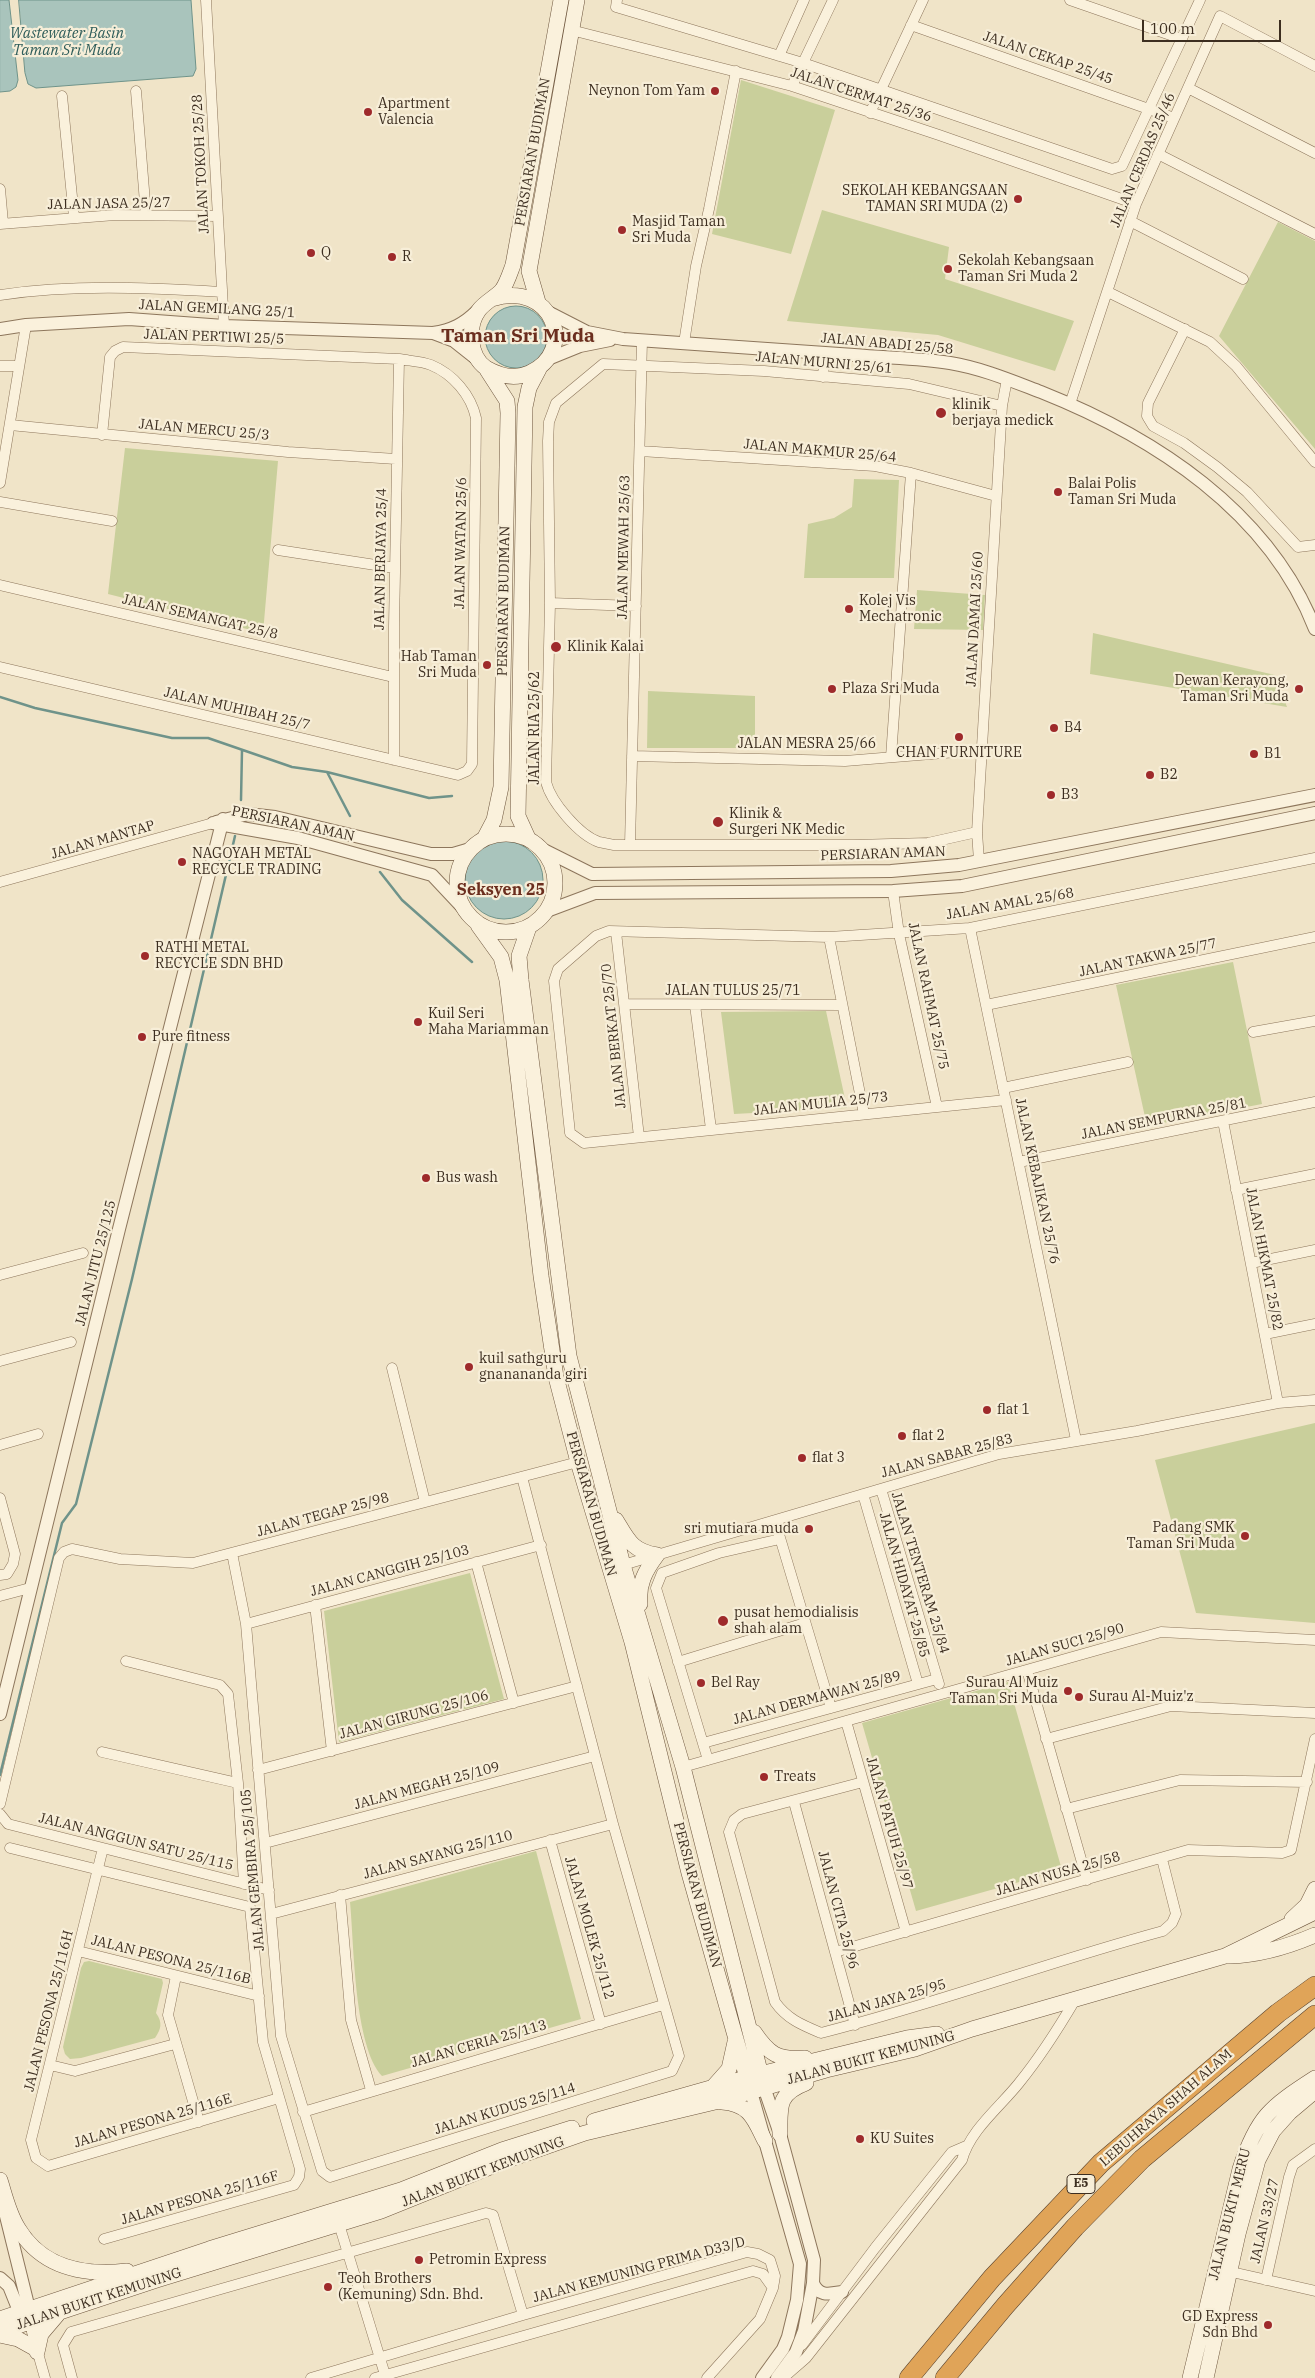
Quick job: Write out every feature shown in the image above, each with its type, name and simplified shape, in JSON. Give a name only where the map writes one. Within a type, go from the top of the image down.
[{"type":"highway","name":"LEBUHRAYA SHAH ALAM","points":[[909,2378],[992,2278],[1101,2163],[1278,2013],[1315,1986]]},
{"type":"highway","name":"LEBUHRAYA SHAH ALAM","points":[[945,2378],[1056,2249],[1142,2159],[1315,2014]]},
{"type":"main road","name":"PERSIARAN BUDIMAN","points":[[492,299],[502,289],[513,265],[561,0]]},
{"type":"main road","name":"PERSIARAN BUDIMAN","points":[[543,307],[529,271],[577,0]]},
{"type":"main road","points":[[507,294],[524,295],[543,307],[554,327],[554,344],[543,364],[521,377],[502,376],[482,364],[472,345],[472,326],[479,310],[492,299],[507,294]]},
{"type":"main road","name":"PERSIARAN BUDIMAN","points":[[482,364],[506,401],[508,413],[501,788],[494,820],[484,839]]},
{"type":"main road","name":"PERSIARAN BUDIMAN","points":[[528,838],[518,816],[525,407],[529,388],[543,364]]},
{"type":"main road","points":[[498,834],[513,834],[528,838],[542,849],[552,863],[556,879],[554,896],[547,911],[529,927],[503,933],[490,930],[478,925],[462,907],[457,892],[456,876],[461,862],[470,849],[484,839],[498,834]]},
{"type":"main road","name":"PERSIARAN BUDIMAN","points":[[478,925],[501,957],[507,980],[541,1276],[556,1377],[578,1462],[632,1642],[690,1873],[736,2036],[756,2083]]},
{"type":"main road","name":"PERSIARAN BUDIMAN","points":[[529,927],[519,956],[521,980],[569,1356],[623,1564],[683,1768],[746,2020],[756,2083]]},
{"type":"main road","points":[[569,1356],[584,1447],[578,1462]]},
{"type":"main road","points":[[607,1506],[634,1546],[641,1553],[657,1555],[643,1575],[639,1593],[641,1623]]},
{"type":"main road","points":[[623,1564],[618,1573],[632,1642]]},
{"type":"main road","points":[[690,1873],[694,1877],[702,1876],[706,1863]]},
{"type":"main road","points":[[1273,1934],[1300,1912],[1315,1890]]},
{"type":"main road","name":"JALAN BUKIT KEMUNING","points":[[756,2083],[826,2070],[915,2049],[972,2029],[1225,1956],[1315,1912]]},
{"type":"main road","name":"JALAN BUKIT KEMUNING","points":[[1225,1956],[1248,1955],[1291,1945],[1315,1935]]},
{"type":"main road","points":[[1291,1945],[1315,1943]]},
{"type":"main road","points":[[746,2020],[765,2049],[776,2055],[802,2058],[835,2056]]},
{"type":"main road","name":"JALAN BUKIT KEMUNING","points":[[0,2319],[28,2320],[59,2313],[157,2280],[415,2199],[551,2145],[756,2083],[835,2056],[907,2038],[972,2029]]},
{"type":"main road","points":[[736,2036],[729,2069],[714,2095],[748,2111],[765,2141]]},
{"type":"main road","points":[[780,2134],[780,2109],[787,2092],[814,2080],[826,2070]]},
{"type":"main road","name":"JALAN BUKIT MERU","points":[[1206,2378],[1240,2169],[1250,2138],[1256,2126],[1276,2106],[1315,2078]]},
{"type":"main road","name":"JALAN BUKIT MERU","points":[[1190,2378],[1223,2270],[1265,2144],[1290,2112],[1315,2091]]},
{"type":"main road","name":"JALAN BUKIT KEMUNING","points":[[0,2333],[155,2268],[401,2190],[502,2150],[552,2133],[714,2095]]},
{"type":"main road","points":[[0,2180],[17,2227],[37,2251],[50,2261],[67,2268],[88,2273],[155,2268]]},
{"type":"main road","points":[[0,2333],[18,2339],[36,2350],[40,2334],[59,2313]]},
{"type":"street","name":"JALAN TOKOH 25/28","points":[[206,0],[224,326]]},
{"type":"street","name":"JALAN CERMAT 25/36","points":[[617,0],[616,7],[803,63],[1112,169],[1122,166],[1200,0]]},
{"type":"street","points":[[779,56],[804,0]]},
{"type":"street","points":[[792,86],[833,0]]},
{"type":"street","points":[[870,112],[923,0]]},
{"type":"street","points":[[1070,0],[1182,39]]},
{"type":"street","name":"JALAN CERDAS 25/46","points":[[1070,404],[1136,204],[1220,16],[1315,66]]},
{"type":"street","name":"JALAN CEKAP 25/45","points":[[911,25],[1174,118]]},
{"type":"street","name":"JALAN CERMAT 25/36","points":[[571,30],[792,86],[1136,204]]},
{"type":"street","points":[[684,343],[696,266],[710,209],[736,71]]},
{"type":"street","points":[[1188,88],[1315,153]]},
{"type":"street","points":[[136,91],[146,215]]},
{"type":"street","points":[[62,96],[74,217]]},
{"type":"street","points":[[1158,154],[1315,234]]},
{"type":"street","points":[[0,189],[2,223]]},
{"type":"street","name":"JALAN JASA 25/27","points":[[2,223],[74,217],[218,216]]},
{"type":"street","points":[[1130,222],[1243,279]]},
{"type":"street","points":[[0,295],[47,288],[115,286],[222,292]]},
{"type":"street","points":[[1108,292],[1210,342],[1236,366],[1315,462]]},
{"type":"street","name":"JALAN ABADI 25/58","points":[[543,307],[587,332],[623,339],[950,363],[1007,379],[1070,404],[1157,450],[1191,474],[1233,509],[1265,545],[1293,582],[1314,622]]},
{"type":"street","name":"JALAN GEMILANG 25/1","points":[[0,329],[26,325],[129,320],[224,326],[433,333],[448,331],[465,322],[479,310]]},
{"type":"street","points":[[0,483],[26,325]]},
{"type":"street","points":[[1185,329],[1148,403],[1147,416],[1153,426],[1197,453],[1247,492],[1298,548],[1315,545]]},
{"type":"street","name":"JALAN GEMILANG 25/1","points":[[433,333],[454,341],[482,364]]},
{"type":"street","name":"JALAN ABADI 25/58","points":[[543,364],[580,346],[623,339]]},
{"type":"street","name":"JALAN MEWAH 25/63","points":[[630,845],[642,340]]},
{"type":"street","name":"JALAN PERTIWI 25/5","points":[[102,435],[110,358],[115,351],[123,347],[399,359]]},
{"type":"street","points":[[823,377],[825,353]]},
{"type":"street","name":"JALAN BERJAYA 25/4","points":[[394,760],[393,677],[399,359]]},
{"type":"street","name":"JALAN WATAN 25/6","points":[[399,359],[431,365],[457,382],[473,404],[476,418],[472,764],[467,771]]},
{"type":"street","name":"JALAN RIA 25/62","points":[[642,365],[603,364],[556,404],[549,422],[550,604],[546,782],[549,794],[558,807],[590,837],[606,843],[630,845],[928,843],[976,832]]},
{"type":"street","name":"JALAN MURNI 25/61","points":[[642,365],[764,371],[909,384],[1002,406]]},
{"type":"street","points":[[0,366],[18,366]]},
{"type":"street","name":"JALAN DAMAI 25/60","points":[[980,861],[976,832],[1002,406],[1007,379]]},
{"type":"street","name":"JALAN MERCU 25/3","points":[[10,425],[288,452],[396,459]]},
{"type":"street","name":"JALAN MAKMUR 25/64","points":[[640,451],[875,466],[911,473],[996,496]]},
{"type":"street","points":[[891,757],[911,473]]},
{"type":"street","points":[[0,502],[112,521]]},
{"type":"street","points":[[278,550],[395,568]]},
{"type":"street","name":"JALAN SEMANGAT 25/8","points":[[0,585],[393,677]]},
{"type":"street","points":[[550,604],[636,606]]},
{"type":"street","name":"JALAN MUHIBAH 25/7","points":[[0,667],[458,775],[467,771]]},
{"type":"street","name":"JALAN MESRA 25/66","points":[[632,756],[845,761],[981,750]]},
{"type":"street","name":"PERSIARAN AMAN","points":[[542,849],[592,874],[891,871],[980,861],[1315,795]]},
{"type":"street","points":[[1278,803],[1293,810],[1292,816],[1285,820]]},
{"type":"street","name":"PERSIARAN AMAN","points":[[220,822],[248,814],[274,817],[431,854],[453,854],[470,849]]},
{"type":"street","points":[[547,911],[595,893],[893,891],[962,886],[1315,814]]},
{"type":"street","name":"PERSIARAN AMAN","points":[[220,822],[307,840],[432,875],[462,907]]},
{"type":"street","name":"JALAN MANTAP","points":[[0,882],[220,822]]},
{"type":"street","name":"JALAN JITU 25/125","points":[[0,1714],[220,822]]},
{"type":"street","name":"JALAN AMAL 25/68","points":[[640,1137],[584,1143],[570,1133],[554,981],[558,969],[596,936],[616,932],[829,937],[970,928],[1315,858]]},
{"type":"street","name":"JALAN RAHMAT 25/75","points":[[893,891],[899,934],[937,1107]]},
{"type":"street","name":"JALAN KEBAJIKAN 25/76","points":[[970,928],[1076,1440]]},
{"type":"street","name":"JALAN BERKAT 25/70","points":[[616,932],[640,1137]]},
{"type":"street","points":[[829,937],[864,1114]]},
{"type":"street","name":"JALAN TAKWA 25/77","points":[[986,1005],[1315,938]]},
{"type":"street","name":"JALAN TULUS 25/71","points":[[624,1004],[842,1005]]},
{"type":"street","points":[[695,1005],[711,1129]]},
{"type":"street","points":[[1253,1032],[1315,1021]]},
{"type":"street","points":[[1003,1088],[1128,1062]]},
{"type":"street","name":"JALAN MULIA 25/73","points":[[640,1137],[1006,1100]]},
{"type":"street","name":"JALAN SEMPURNA 25/81","points":[[1019,1162],[1315,1102]]},
{"type":"street","name":"JALAN HIKMAT 25/82","points":[[1223,1121],[1278,1403]]},
{"type":"street","points":[[1236,1190],[1315,1174]]},
{"type":"street","points":[[1251,1262],[1315,1250]]},
{"type":"street","points":[[0,1275],[83,1253]]},
{"type":"street","points":[[1265,1334],[1315,1324]]},
{"type":"street","points":[[0,1361],[71,1342]]},
{"type":"street","points":[[392,1368],[426,1502]]},
{"type":"street","name":"JALAN SABAR 25/83","points":[[623,1564],[999,1454],[1136,1431],[1278,1403],[1315,1400]]},
{"type":"street","points":[[0,1445],[38,1434]]},
{"type":"street","name":"JALAN TEGAP 25/98","points":[[0,1804],[59,1558],[64,1552],[72,1549],[120,1558],[193,1563],[578,1462]]},
{"type":"street","points":[[522,1477],[613,1824],[663,2005]]},
{"type":"street","name":"JALAN TENTERAM 25/84","points":[[880,1489],[942,1694]]},
{"type":"street","name":"JALAN HIDAYAT 25/85","points":[[863,1494],[918,1684]]},
{"type":"street","points":[[0,1498],[15,1554],[13,1564],[7,1574],[0,1575]]},
{"type":"street","points":[[775,1521],[831,1708]]},
{"type":"street","points":[[708,1760],[656,1588],[662,1573],[719,1553],[780,1540]]},
{"type":"street","name":"JALAN CANGGIH 25/103","points":[[246,1624],[540,1545]]},
{"type":"street","name":"JALAN GEMBIRA 25/105","points":[[232,1553],[246,1624],[281,2036],[322,2171],[330,2177]]},
{"type":"street","points":[[476,1562],[514,1703]]},
{"type":"street","points":[[0,1596],[30,1588]]},
{"type":"street","points":[[315,1606],[332,1751]]},
{"type":"street","points":[[678,1662],[805,1624]]},
{"type":"street","name":"JALAN SUCI 25/90","points":[[683,1768],[1161,1632],[1315,1640]]},
{"type":"street","points":[[126,1661],[220,1685],[228,1694],[238,1783],[244,1884]]},
{"type":"street","points":[[1027,1670],[1087,1880]]},
{"type":"street","name":"JALAN DERMAWAN 25/89","points":[[703,1743],[937,1679]]},
{"type":"street","name":"JALAN GIRUNG 25/106","points":[[258,1770],[577,1686]]},
{"type":"street","points":[[1046,1739],[1171,1706],[1315,1712]]},
{"type":"street","name":"JALAN PATUH 25/97","points":[[846,1721],[906,1932]]},
{"type":"street","points":[[1066,1809],[1180,1780],[1307,1782],[1315,1739]]},
{"type":"street","points":[[102,1752],[238,1783]]},
{"type":"street","name":"JALAN MEGAH 25/109","points":[[265,1843],[595,1756]]},
{"type":"street","name":"JALAN JAYA 25/95","points":[[863,1782],[794,1802],[742,1814],[734,1820],[729,1832],[775,2002],[783,2013],[797,2023],[821,2034],[975,1989],[1078,1954],[1163,1931],[1172,1923],[1176,1914],[1162,1859]]},
{"type":"street","name":"JALAN NUSA 25/58","points":[[835,1952],[1188,1850],[1282,1853],[1291,1850],[1307,1782]]},
{"type":"street","name":"JALAN CITA 25/96","points":[[794,1802],[855,2025]]},
{"type":"street","name":"JALAN ANGGUN SATU 25/115","points":[[0,1814],[8,1824],[269,1890]]},
{"type":"street","name":"JALAN SAYANG 25/110","points":[[271,1914],[613,1824]]},
{"type":"street","name":"JALAN MOLEK 25/112","points":[[550,1840],[602,2024]]},
{"type":"street","points":[[10,1848],[250,1907],[263,2042],[279,2098]]},
{"type":"street","name":"JALAN PESONA 25/116H","points":[[36,2158],[31,2140],[103,1848]]},
{"type":"street","points":[[340,1895],[351,2020],[371,2090]]},
{"type":"street","name":"JALAN PESONA 25/116B","points":[[78,1951],[258,1996]]},
{"type":"street","points":[[176,1976],[168,2015],[199,2122]]},
{"type":"street","points":[[783,2378],[806,2358],[888,2256],[962,2160],[966,2146],[1018,2084],[1051,2040],[1075,2000]]},
{"type":"street","name":"JALAN CERIA 25/113","points":[[303,2112],[371,2090],[663,2005]]},
{"type":"street","name":"JALAN KUDUS 25/114","points":[[330,2177],[672,2072],[679,2056],[663,2005]]},
{"type":"street","points":[[50,2065],[75,2071],[175,2044]]},
{"type":"street","points":[[756,2083],[780,2134],[814,2260],[813,2284],[804,2331],[796,2352]]},
{"type":"street","points":[[756,2083],[765,2141],[800,2264],[797,2300],[788,2337],[774,2373]]},
{"type":"street","name":"JALAN PESONA 25/116E","points":[[36,2158],[48,2166],[279,2098]]},
{"type":"street","name":"JALAN PESONA 25/116F","points":[[104,2239],[294,2185],[299,2177],[300,2169],[279,2098]]},
{"type":"street","points":[[762,2378],[774,2373],[796,2352],[952,2152],[966,2146]]},
{"type":"street","name":"JALAN 33/27","points":[[1266,2280],[1293,2165],[1315,2149]]},
{"type":"street","points":[[0,2191],[28,2320],[45,2378]]},
{"type":"street","points":[[72,2378],[62,2345],[72,2332],[486,2213],[493,2215],[523,2315]]},
{"type":"street","points":[[339,2224],[380,2359],[382,2377],[733,2276],[753,2271],[763,2274],[773,2288],[760,2320],[707,2378]]},
{"type":"street","name":"JALAN KEMUNING PRIMA D33/D","points":[[311,2378],[523,2315],[747,2252],[765,2256],[770,2260],[775,2276],[773,2288]]},
{"type":"street","points":[[727,2258],[734,2262],[736,2268],[733,2276]]},
{"type":"street","points":[[1223,2270],[1315,2291]]},
{"type":"street","points":[[0,2278],[9,2286],[28,2320]]},
{"type":"street","points":[[813,2284],[816,2291],[821,2294],[842,2292]]},
{"type":"green space","points":[[741,80],[835,110],[791,254],[712,234]]},
{"type":"green space","points":[[822,210],[949,247],[945,279],[1074,321],[1055,371],[938,335],[787,321]]},
{"type":"green space","points":[[1278,222],[1315,241],[1315,449],[1219,336]]},
{"type":"green space","points":[[125,448],[278,461],[263,633],[108,594]]},
{"type":"green space","points":[[854,479],[899,480],[894,578],[804,578],[808,524],[834,518],[852,507]]},
{"type":"green space","points":[[917,590],[985,595],[983,630],[914,629]]},
{"type":"green space","points":[[1093,633],[1275,675],[1287,707],[1090,674]]},
{"type":"green space","points":[[648,691],[755,696],[755,748],[647,748]]},
{"type":"green space","points":[[1233,962],[1262,1104],[1147,1126],[1116,985]]},
{"type":"green space","points":[[826,1011],[847,1108],[734,1114],[721,1012]]},
{"type":"green space","name":"Padang SMK Taman Sri Muda","points":[[1315,1423],[1315,1623],[1196,1613],[1155,1460]]},
{"type":"green space","points":[[470,1573],[504,1699],[339,1742],[324,1611]]},
{"type":"green space","points":[[1008,1682],[1062,1870],[916,1911],[862,1723]]},
{"type":"green space","points":[[536,1851],[581,2019],[382,2076],[373,2062],[361,2019],[354,1968],[350,1902]]},
{"type":"green space","points":[[89,1961],[162,1979],[163,1983],[156,2013],[160,2020],[160,2026],[155,2038],[81,2058],[70,2059],[65,2054],[63,2047],[81,1968],[84,1962]]},
{"type":"water","name":"Wastewater Basin Taman Sri Muda","points":[[0,0],[9,0],[18,80],[16,87],[10,91],[0,92]]},
{"type":"water","name":"Wastewater Basin Taman Sri Muda","points":[[19,0],[191,0],[196,69],[193,76],[36,88],[28,84],[25,73]]},
{"type":"water","points":[[516,306],[528,309],[538,315],[544,325],[547,337],[544,349],[538,359],[528,365],[516,368],[504,365],[494,359],[488,349],[485,337],[488,325],[494,315],[504,309]]},
{"type":"water","points":[[496,841],[512,841],[526,847],[537,858],[543,872],[543,888],[537,902],[526,913],[512,919],[496,919],[482,913],[471,902],[465,888],[465,872],[471,858],[482,847]]},
{"type":"waterway","points":[[0,697],[35,708],[172,738],[208,738],[292,767],[327,772],[429,798],[452,796]]},
{"type":"waterway","points":[[241,800],[242,750]]},
{"type":"waterway","points":[[327,772],[350,816]]},
{"type":"waterway","points":[[0,1775],[62,1523],[76,1504],[132,1279],[235,836]]},
{"type":"waterway","points":[[380,872],[402,900],[472,962]]},
{"type":"place","name":"Neynon Tom Yam","points":[[715,91]]},
{"type":"place","name":"Apartment Valencia","points":[[368,112]]},
{"type":"place","name":"SEKOLAH KEBANGSAAN TAMAN SRI MUDA (2)","points":[[1018,199]]},
{"type":"place","name":"Masjid Taman Sri Muda","points":[[622,230]]},
{"type":"place","name":"Q","points":[[311,253]]},
{"type":"place","name":"R","points":[[392,257]]},
{"type":"place","name":"Sekolah Kebangsaan Taman Sri Muda 2","points":[[948,269]]},
{"type":"place","name":"klinik berjaya medick","points":[[941,413]]},
{"type":"place","name":"Balai Polis Taman Sri Muda","points":[[1058,492]]},
{"type":"place","name":"Kolej Vis Mechatronic","points":[[849,609]]},
{"type":"place","name":"Klinik Kalai","points":[[556,647]]},
{"type":"place","name":"Hab Taman Sri Muda","points":[[487,665]]},
{"type":"place","name":"Plaza Sri Muda","points":[[832,689]]},
{"type":"place","name":"Dewan Kerayong, Taman Sri Muda","points":[[1299,689]]},
{"type":"place","name":"B4","points":[[1054,728]]},
{"type":"place","name":"CHAN FURNITURE","points":[[959,737]]},
{"type":"place","name":"B1","points":[[1254,754]]},
{"type":"place","name":"B2","points":[[1150,775]]},
{"type":"place","name":"B3","points":[[1051,795]]},
{"type":"place","name":"Klinik & Surgeri NK Medic","points":[[718,822]]},
{"type":"place","name":"NAGOYAH METAL RECYCLE TRADING","points":[[182,862]]},
{"type":"place","name":"RATHI METAL RECYCLE SDN BHD","points":[[145,956]]},
{"type":"place","name":"Kuil Seri Maha Mariamman","points":[[418,1022]]},
{"type":"place","name":"Pure fitness","points":[[142,1037]]},
{"type":"place","name":"Bus wash","points":[[426,1178]]},
{"type":"place","name":"kuil sathguru gnanananda giri","points":[[469,1367]]},
{"type":"place","name":"flat 1","points":[[987,1410]]},
{"type":"place","name":"flat 2","points":[[902,1436]]},
{"type":"place","name":"flat 3","points":[[802,1458]]},
{"type":"place","name":"sri mutiara muda","points":[[809,1529]]},
{"type":"place","name":"Padang SMK Taman Sri Muda","points":[[1245,1536]]},
{"type":"place","name":"pusat hemodialisis shah alam","points":[[723,1621]]},
{"type":"place","name":"Bel Ray","points":[[701,1683]]},
{"type":"place","name":"Surau Al Muiz Taman Sri Muda","points":[[1068,1691]]},
{"type":"place","name":"Surau Al-Muiz'z","points":[[1079,1697]]},
{"type":"place","name":"Treats","points":[[764,1777]]},
{"type":"place","name":"KU Suites","points":[[860,2139]]},
{"type":"place","name":"Petromin Express","points":[[419,2260]]},
{"type":"place","name":"Teoh Brothers (Kemuning) Sdn. Bhd.","points":[[328,2287]]},
{"type":"place","name":"GD Express Sdn Bhd","points":[[1268,2325]]},
{"type":"district","name":"Taman Sri Muda","points":[[518,337]]},
{"type":"district","name":"Seksyen 25","points":[[501,890]]}]
